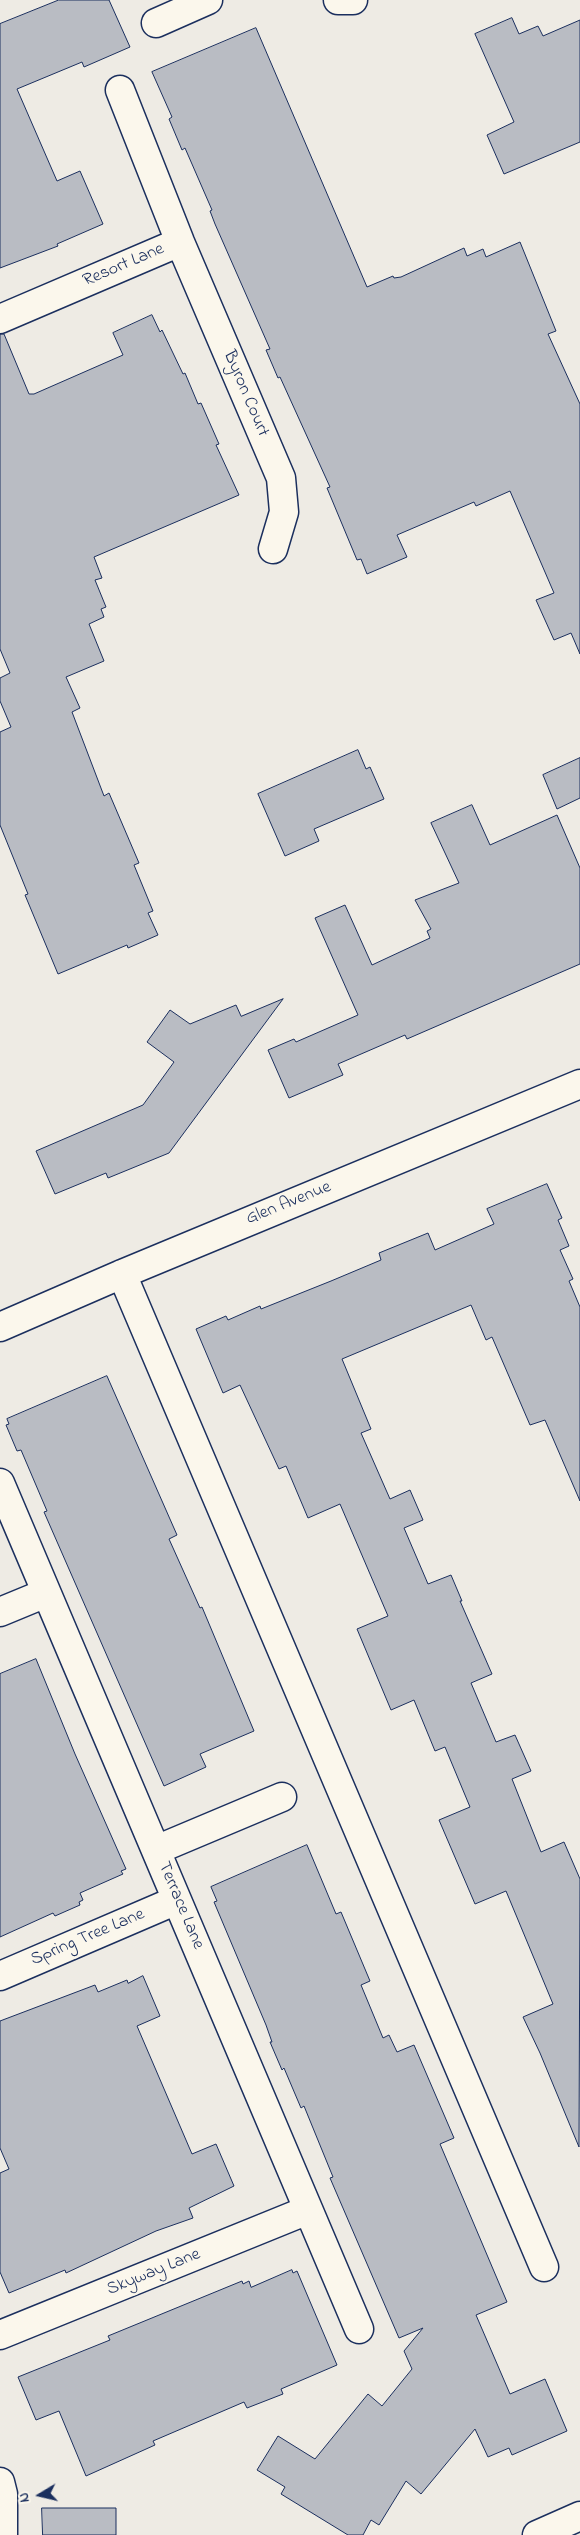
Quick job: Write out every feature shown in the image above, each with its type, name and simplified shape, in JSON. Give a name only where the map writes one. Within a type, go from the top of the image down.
[{"type":"street","points":[[156,23],[208,0]]},
{"type":"street","points":[[338,0],[352,0]]},
{"type":"street","name":"Resort Lane","points":[[0,319],[180,242],[120,90]]},
{"type":"street","name":"Byron Court","points":[[180,242],[280,478],[284,512],[273,549]]},
{"type":"street","name":"Glen Avenue","points":[[0,1327],[122,1274],[580,1084]]},
{"type":"street","points":[[122,1274],[544,2267]]},
{"type":"street","name":"Terrace Lane","points":[[0,1483],[359,2329]]},
{"type":"street","points":[[0,1612],[46,1593]]},
{"type":"street","points":[[156,1850],[282,1798]]},
{"type":"street","name":"Spring Tree Lane","points":[[0,1976],[177,1900]]},
{"type":"street","name":"Skyway Lane","points":[[0,2335],[308,2210]]},
{"type":"street","points":[[1,2490],[3,2535]]},
{"type":"street","points":[[537,2535],[580,2516]]},
{"type":"building","points":[[59,0],[109,0],[130,47],[84,67],[82,62],[17,89],[57,181],[80,171],[103,224],[57,244],[58,246],[0,268],[0,24]]},
{"type":"building","points":[[512,18],[519,34],[538,26],[543,36],[580,20],[580,142],[504,174],[487,135],[514,122],[475,34]]},
{"type":"building","points":[[256,28],[367,287],[393,276],[394,278],[401,277],[464,248],[467,256],[483,249],[486,257],[520,242],[556,331],[548,334],[580,404],[580,654],[571,633],[554,640],[536,600],[554,593],[510,491],[476,506],[474,502],[397,535],[407,557],[367,574],[361,559],[357,560],[327,488],[330,487],[280,377],[278,378],[266,350],[270,349],[215,224],[210,211],[212,210],[185,148],[182,150],[169,119],[172,117],[152,72]]},
{"type":"building","points":[[152,315],[160,332],[162,330],[183,374],[185,373],[198,404],[201,403],[219,444],[216,445],[239,495],[94,557],[102,578],[95,580],[106,607],[101,609],[104,617],[89,624],[104,661],[66,677],[80,708],[72,712],[104,796],[109,793],[139,863],[134,865],[153,911],[148,913],[158,935],[128,948],[127,945],[58,974],[25,895],[28,894],[0,825],[0,732],[11,727],[0,701],[0,678],[10,673],[0,649],[0,334],[4,334],[29,394],[34,394],[123,355],[113,333]]},
{"type":"building","points":[[358,750],[366,769],[370,767],[384,799],[314,829],[319,841],[285,856],[258,794]]},
{"type":"building","points":[[580,758],[580,798],[557,809],[543,775]]},
{"type":"building","points":[[472,805],[490,845],[557,815],[580,868],[580,964],[407,1039],[405,1035],[338,1064],[343,1075],[289,1098],[268,1050],[294,1039],[296,1042],[358,1015],[315,918],[345,905],[372,965],[430,938],[427,931],[431,929],[415,900],[459,883],[431,823]]},
{"type":"building","points":[[283,999],[169,1153],[108,1178],[106,1173],[55,1194],[36,1151],[143,1105],[174,1062],[147,1042],[170,1010],[190,1024],[236,1005],[241,1016]]},
{"type":"building","points":[[547,1184],[562,1218],[558,1220],[569,1246],[560,1250],[573,1279],[569,1281],[580,1307],[580,1501],[545,1420],[530,1425],[492,1337],[486,1340],[471,1305],[342,1359],[371,1429],[361,1433],[390,1499],[410,1490],[423,1520],[404,1528],[428,1584],[451,1575],[462,1601],[460,1601],[492,1674],[471,1683],[496,1742],[515,1735],[531,1771],[512,1779],[541,1852],[564,1842],[580,1879],[579,2147],[523,2017],[553,2004],[506,1891],[475,1904],[439,1820],[470,1807],[445,1747],[435,1751],[414,1700],[391,1710],[357,1629],[388,1616],[340,1504],[308,1518],[286,1466],[279,1469],[240,1385],[223,1393],[196,1329],[226,1316],[228,1320],[260,1306],[261,1309],[331,1281],[381,1260],[379,1253],[428,1233],[435,1250],[494,1224],[487,1209]]},
{"type":"building","points":[[107,1376],[177,1535],[169,1539],[200,1608],[202,1607],[254,1731],[200,1754],[206,1767],[164,1786],[44,1512],[47,1511],[21,1450],[17,1451],[6,1425],[9,1424],[7,1419]]},
{"type":"building","points":[[36,1659],[75,1754],[126,1869],[121,1871],[123,1874],[80,1893],[83,1900],[79,1902],[80,1905],[55,1916],[53,1913],[0,1937],[0,1674]]},
{"type":"building","points":[[307,1845],[336,1914],[341,1912],[370,1981],[361,1985],[383,2038],[389,2035],[397,2052],[414,2045],[454,2138],[440,2144],[507,2302],[476,2315],[510,2394],[545,2379],[567,2431],[512,2455],[509,2448],[488,2457],[475,2429],[421,2494],[406,2481],[379,2525],[371,2520],[363,2535],[348,2535],[281,2494],[285,2487],[257,2470],[278,2436],[315,2459],[368,2394],[382,2406],[412,2369],[404,2351],[423,2328],[399,2338],[330,2178],[333,2177],[304,2106],[301,2108],[284,2068],[282,2070],[270,2042],[272,2042],[266,2025],[214,1902],[217,1901],[211,1887]]},
{"type":"building","points":[[143,1976],[160,2016],[137,2026],[192,2154],[216,2144],[234,2186],[189,2208],[193,2218],[156,2231],[66,2273],[65,2270],[9,2293],[0,2272],[0,2173],[9,2169],[0,2148],[0,2021],[95,1985],[98,1992],[127,1980],[128,1983]]},
{"type":"building","points":[[292,2270],[293,2273],[297,2271],[337,2365],[281,2389],[283,2394],[247,2408],[244,2402],[153,2441],[155,2445],[86,2476],[59,2411],[36,2420],[18,2377],[110,2340],[108,2336],[242,2281],[243,2284],[249,2281],[251,2287]]},
{"type":"building","points":[[42,2508],[116,2508],[116,2535],[43,2535]]}]
